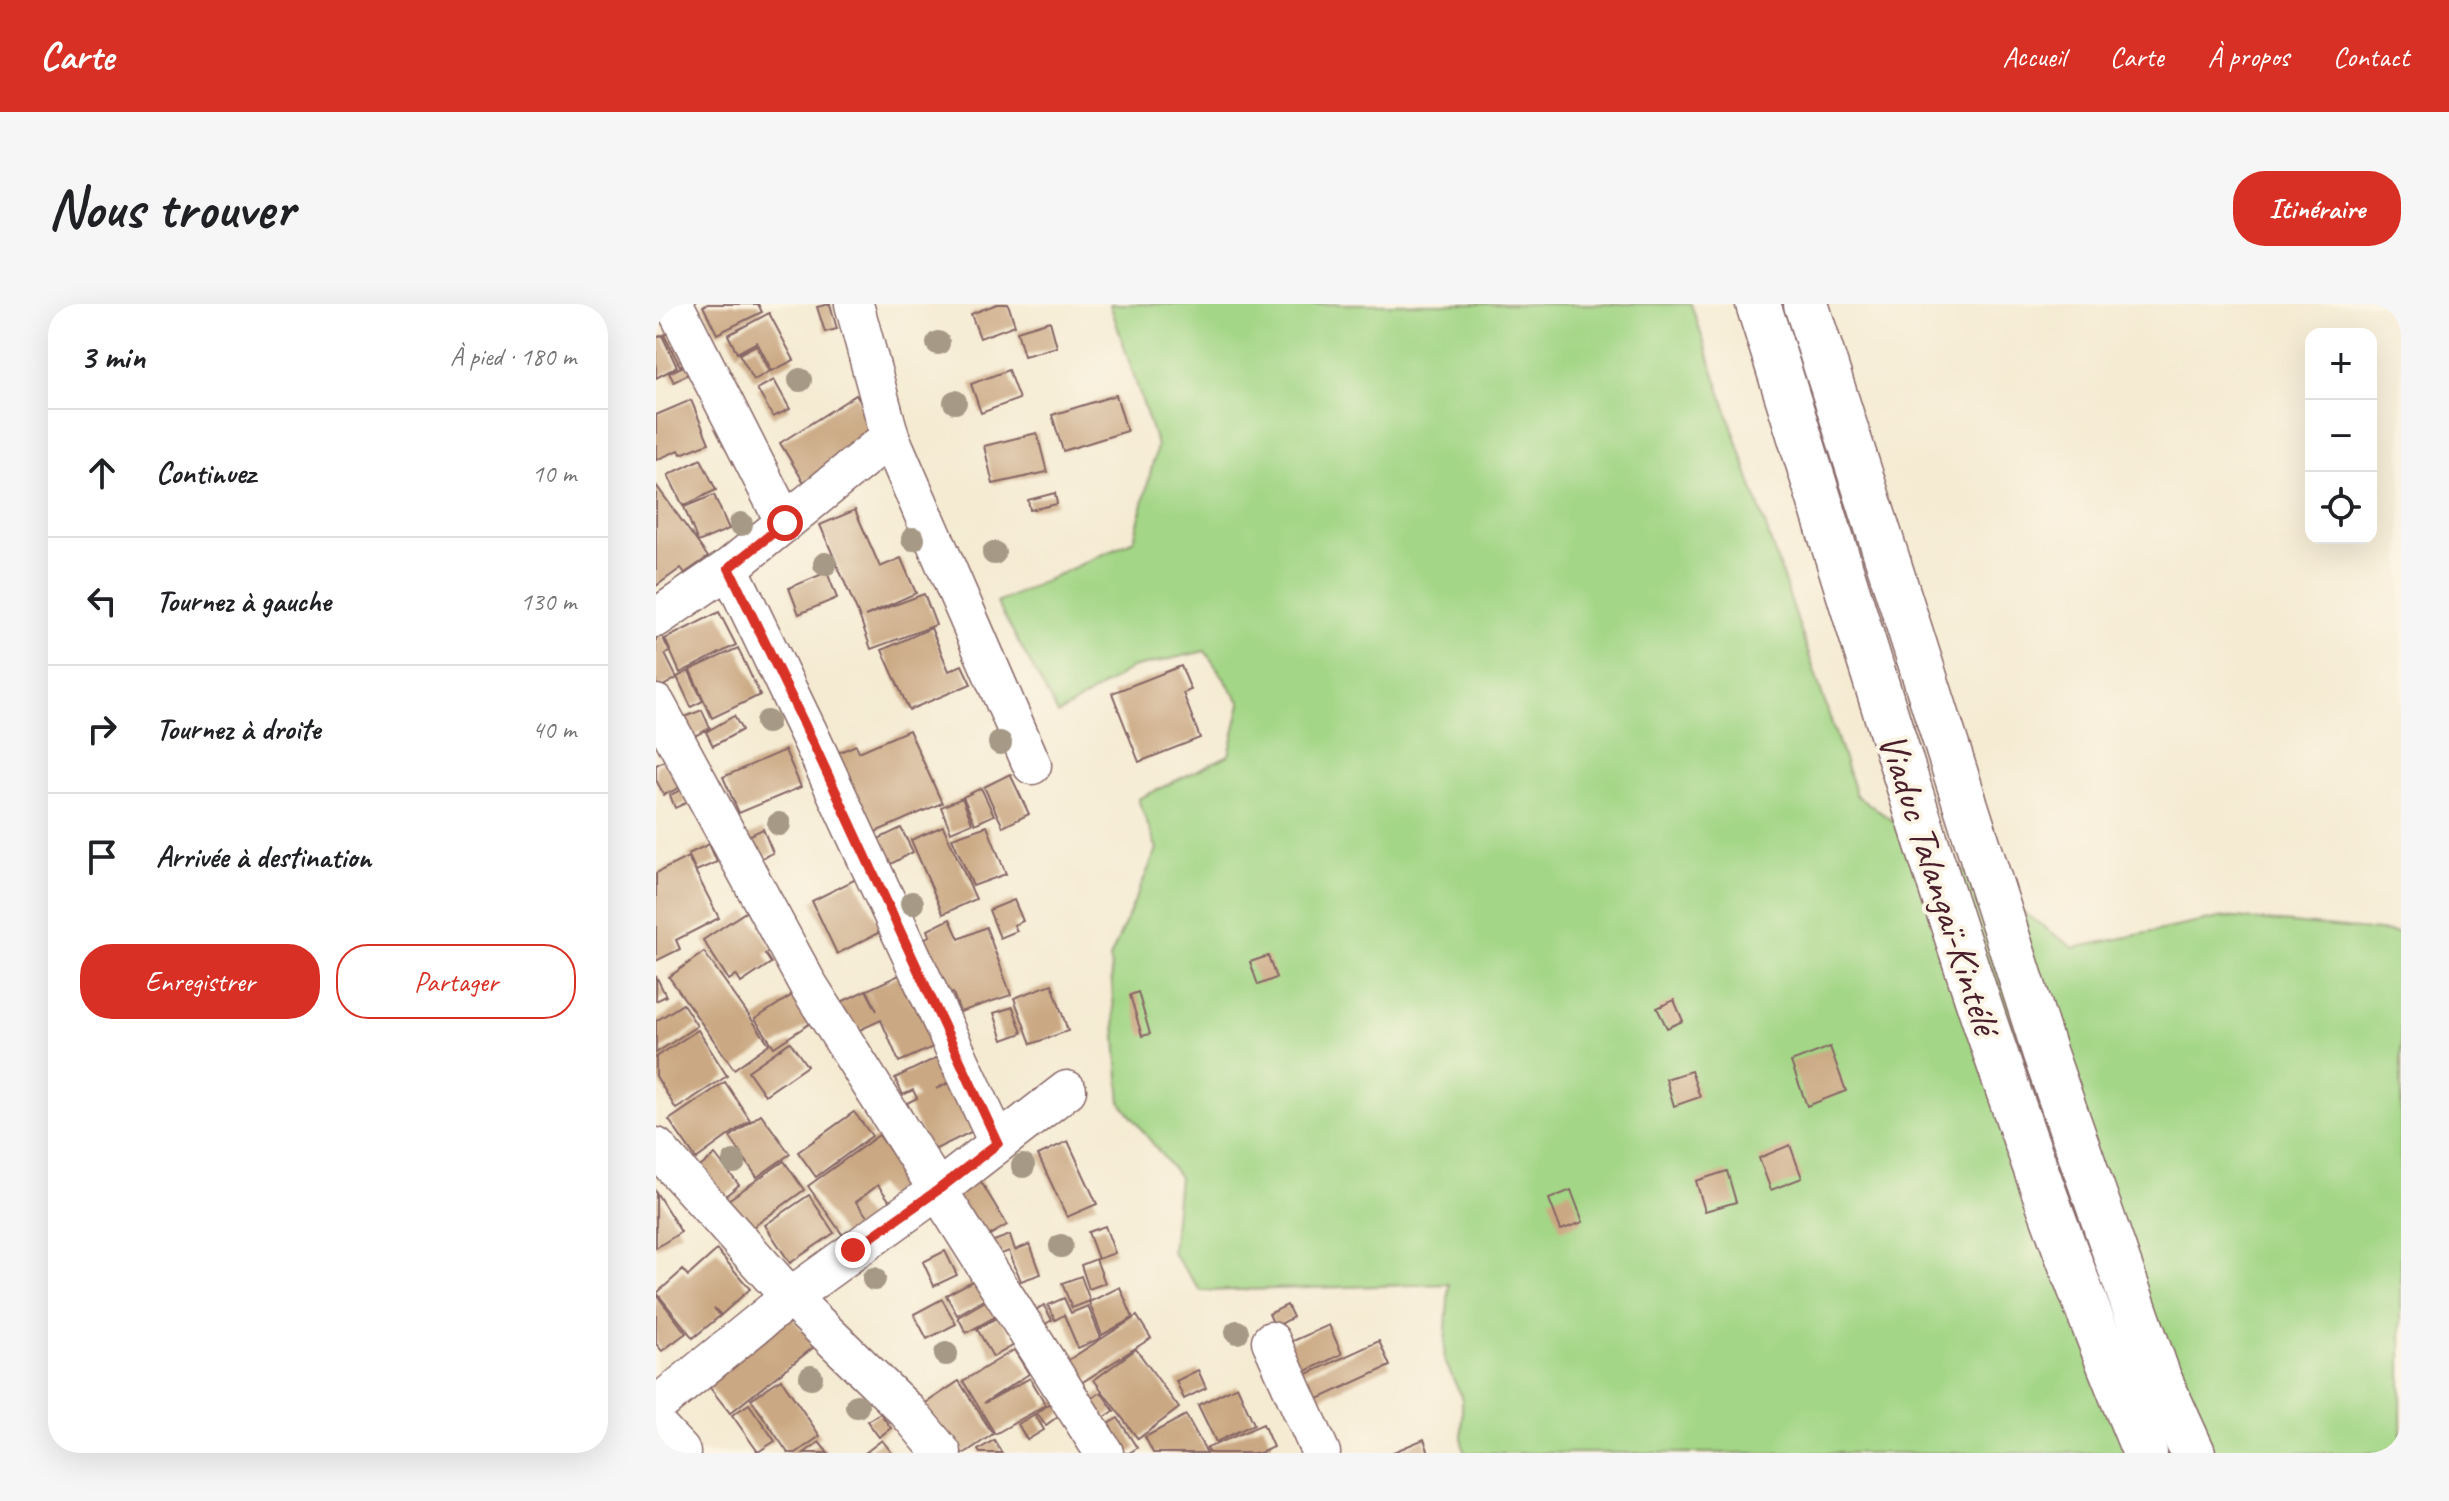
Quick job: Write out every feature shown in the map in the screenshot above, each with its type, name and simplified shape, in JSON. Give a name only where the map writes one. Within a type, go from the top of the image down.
[{"type":"main road","name":"Viaduc Talangaï-Kintélé","points":[[1758,304],[2002,1076],[2066,1256],[2145,1453]]},
{"type":"main road","name":"Viaduc Talangaï-Kintélé","points":[[1806,304],[2045,1054],[2159,1378],[2193,1453]]},
{"type":"main road","points":[[656,1430],[678,1453]]},
{"type":"street","points":[[674,304],[785,523]]},
{"type":"street","points":[[854,304],[890,437],[1032,765]]},
{"type":"street","points":[[656,618],[729,568],[890,437]]},
{"type":"street","points":[[729,568],[998,1143]]},
{"type":"street","points":[[656,704],[807,983],[1104,1453]]},
{"type":"street","points":[[656,1406],[790,1297],[938,1190],[1067,1090]]},
{"type":"street","points":[[656,1147],[790,1297],[907,1411],[942,1453]]},
{"type":"street","points":[[1271,1341],[1321,1453]]},
{"type":"green space","points":[[1110,304],[1691,304],[1856,795],[2074,948],[2224,917],[2401,933],[2401,1453],[1465,1453],[1462,1446],[1462,1398],[1444,1359],[1449,1284],[1201,1291],[1172,1252],[1179,1177],[1121,1103],[1110,958],[1157,849],[1138,799],[1229,755],[1241,703],[1205,651],[1132,668],[1058,714],[997,603],[1134,540],[1157,446]]},
{"type":"building","points":[[758,304],[762,312],[717,334],[703,306]]},
{"type":"building","points":[[830,304],[837,329],[825,332],[817,307]]},
{"type":"building","points":[[997,304],[1008,304],[1015,325],[980,338],[971,314]]},
{"type":"building","points":[[769,313],[794,360],[772,371],[757,342],[737,353],[728,335]]},
{"type":"building","points":[[1050,321],[1057,347],[1024,356],[1017,331]]},
{"type":"building","points":[[676,329],[691,360],[680,366],[664,335]]},
{"type":"building","points":[[662,335],[677,367],[656,378],[656,338]]},
{"type":"building","points":[[756,345],[770,371],[754,380],[739,354]]},
{"type":"building","points":[[692,362],[696,370],[674,382],[669,373]]},
{"type":"building","points":[[1008,370],[1019,399],[981,413],[971,384]]},
{"type":"building","points":[[774,380],[790,409],[773,417],[757,389]]},
{"type":"building","points":[[856,395],[882,436],[805,484],[780,443]]},
{"type":"building","points":[[1116,395],[1127,431],[1063,451],[1052,415]]},
{"type":"building","points":[[691,400],[709,443],[681,454],[679,450],[656,460],[656,415]]},
{"type":"building","points":[[1037,433],[1047,472],[993,484],[984,446]]},
{"type":"building","points":[[701,459],[716,490],[683,506],[668,475]]},
{"type":"building","points":[[656,485],[708,557],[685,573],[681,568],[656,586]]},
{"type":"building","points":[[1055,493],[1057,504],[1030,510],[1028,500]]},
{"type":"building","points":[[714,495],[729,529],[698,542],[684,507]]},
{"type":"building","points":[[855,510],[880,567],[901,558],[916,593],[865,616],[924,594],[936,625],[871,649],[820,525]]},
{"type":"building","points":[[827,572],[837,598],[799,614],[789,588]]},
{"type":"building","points":[[719,612],[736,645],[680,673],[665,639]]},
{"type":"building","points":[[931,628],[949,671],[962,665],[971,684],[909,710],[882,650]]},
{"type":"building","points":[[661,634],[670,652],[665,654],[677,678],[656,690],[656,637]]},
{"type":"building","points":[[738,648],[760,695],[712,718],[690,670]]},
{"type":"building","points":[[1181,666],[1191,690],[1183,693],[1200,738],[1139,762],[1112,693]]},
{"type":"building","points":[[689,671],[703,701],[691,707],[677,677]]},
{"type":"building","points":[[702,710],[710,728],[683,742],[672,722]]},
{"type":"building","points":[[734,716],[742,730],[713,746],[706,732]]},
{"type":"building","points":[[909,730],[942,803],[871,834],[830,756],[856,745],[859,752]]},
{"type":"building","points":[[785,750],[801,787],[739,813],[723,777]]},
{"type":"building","points":[[666,760],[681,787],[664,795],[656,780],[656,765]]},
{"type":"building","points":[[1010,774],[1029,814],[1003,827],[984,787]]},
{"type":"building","points":[[981,788],[994,815],[975,824],[963,797]]},
{"type":"building","points":[[683,789],[688,802],[675,808],[670,795]]},
{"type":"building","points":[[962,798],[972,823],[951,832],[941,807]]},
{"type":"building","points":[[943,826],[976,899],[943,914],[911,840]]},
{"type":"building","points":[[987,826],[1006,874],[973,886],[952,838]]},
{"type":"building","points":[[901,828],[913,852],[889,865],[876,840]]},
{"type":"building","points":[[763,829],[773,853],[748,864],[739,840]]},
{"type":"building","points":[[709,844],[717,862],[696,871],[688,854]]},
{"type":"building","points":[[688,857],[719,918],[676,940],[680,949],[656,961],[656,873]]},
{"type":"building","points":[[856,879],[882,931],[837,954],[812,901]]},
{"type":"building","points":[[1014,900],[1023,921],[1014,925],[1017,931],[1000,938],[989,910]]},
{"type":"building","points":[[747,911],[772,949],[765,954],[771,963],[741,983],[736,975],[729,980],[703,940]]},
{"type":"building","points":[[950,919],[959,939],[986,927],[1011,995],[960,1012],[953,993],[937,999],[916,942],[930,936],[928,930]]},
{"type":"building","points":[[704,952],[769,1044],[734,1069],[669,977]]},
{"type":"building","points":[[1268,956],[1276,978],[1258,985],[1250,962]]},
{"type":"building","points":[[908,971],[940,1044],[899,1062],[881,1020],[851,1034],[837,1004],[866,990],[877,1011],[867,990]]},
{"type":"building","points":[[656,976],[666,996],[656,1001]]},
{"type":"building","points":[[1052,984],[1068,1031],[1031,1044],[1014,998]]},
{"type":"building","points":[[797,992],[815,1020],[774,1047],[755,1019]]},
{"type":"building","points":[[1138,992],[1150,1034],[1142,1036],[1130,995]]},
{"type":"building","points":[[1674,1000],[1683,1021],[1667,1028],[1657,1008]]},
{"type":"building","points":[[683,1004],[697,1026],[656,1053],[656,1021]]},
{"type":"building","points":[[1013,1007],[1022,1033],[1003,1040],[994,1013]]},
{"type":"building","points":[[698,1030],[727,1076],[676,1109],[656,1076],[656,1057]]},
{"type":"building","points":[[790,1042],[807,1066],[765,1095],[748,1071]]},
{"type":"building","points":[[1830,1047],[1846,1091],[1807,1106],[1791,1062]]},
{"type":"building","points":[[942,1055],[954,1079],[936,1089],[960,1078],[983,1126],[930,1152],[907,1103],[917,1098],[913,1090],[903,1095],[895,1078]]},
{"type":"building","points":[[1691,1071],[1700,1097],[1674,1106],[1666,1079]]},
{"type":"building","points":[[725,1082],[750,1120],[696,1159],[669,1120]]},
{"type":"building","points":[[854,1112],[872,1136],[816,1177],[798,1152]]},
{"type":"building","points":[[761,1114],[790,1154],[757,1177],[730,1137]]},
{"type":"building","points":[[879,1135],[918,1190],[894,1207],[878,1185],[856,1202],[872,1223],[847,1241],[808,1186]]},
{"type":"building","points":[[1068,1141],[1097,1204],[1067,1217],[1038,1155]]},
{"type":"building","points":[[1790,1145],[1802,1178],[1771,1190],[1759,1158]]},
{"type":"building","points":[[715,1155],[739,1185],[715,1204],[691,1174]]},
{"type":"building","points":[[784,1161],[804,1190],[742,1235],[721,1205]]},
{"type":"building","points":[[974,1170],[1007,1225],[983,1239],[950,1185]]},
{"type":"building","points":[[1727,1171],[1736,1202],[1705,1211],[1696,1181]]},
{"type":"building","points":[[1571,1190],[1583,1222],[1561,1230],[1549,1199]]},
{"type":"building","points":[[656,1192],[681,1232],[656,1248]]},
{"type":"building","points":[[809,1195],[834,1233],[790,1263],[765,1225]]},
{"type":"building","points":[[1105,1226],[1115,1253],[1098,1259],[1088,1232]]},
{"type":"building","points":[[1010,1235],[1015,1250],[1030,1244],[1041,1274],[1021,1281],[1009,1251],[994,1257],[988,1243]]},
{"type":"building","points":[[717,1250],[750,1289],[721,1315],[714,1308],[720,1316],[693,1338],[657,1293],[683,1270],[688,1276]]},
{"type":"building","points":[[945,1251],[957,1275],[934,1286],[923,1262]]},
{"type":"building","points":[[1096,1259],[1105,1283],[1089,1289],[1081,1265]]},
{"type":"building","points":[[1081,1276],[1090,1301],[1072,1308],[1062,1283]]},
{"type":"building","points":[[976,1279],[987,1298],[957,1315],[946,1295]]},
{"type":"building","points":[[1120,1287],[1133,1318],[1102,1335],[1089,1302]]},
{"type":"building","points":[[656,1294],[686,1333],[662,1351],[656,1344]]},
{"type":"building","points":[[1064,1298],[1071,1313],[1088,1306],[1101,1338],[1078,1348],[1064,1315],[1055,1320],[1048,1305]]},
{"type":"building","points":[[942,1299],[956,1324],[927,1339],[914,1314]]},
{"type":"building","points":[[989,1299],[998,1315],[966,1333],[958,1317]]},
{"type":"building","points":[[1044,1305],[1052,1320],[1039,1328],[1031,1313]]},
{"type":"building","points":[[1287,1305],[1293,1317],[1275,1327],[1269,1314]]},
{"type":"building","points":[[788,1312],[815,1346],[730,1413],[703,1379]]},
{"type":"building","points":[[1000,1316],[1016,1344],[993,1357],[977,1329]]},
{"type":"building","points":[[1137,1316],[1151,1338],[1081,1383],[1067,1361]]},
{"type":"building","points":[[1329,1325],[1342,1354],[1298,1375],[1284,1345]]},
{"type":"building","points":[[1379,1341],[1390,1366],[1316,1400],[1305,1375]]},
{"type":"building","points":[[1136,1349],[1179,1408],[1138,1439],[1094,1380]]},
{"type":"building","points":[[1014,1350],[1029,1374],[984,1403],[1030,1378],[1046,1405],[995,1434],[963,1381]]},
{"type":"building","points":[[1198,1370],[1206,1388],[1184,1399],[1176,1381]]},
{"type":"building","points":[[781,1379],[820,1436],[796,1453],[788,1453],[751,1399]]},
{"type":"building","points":[[959,1381],[993,1434],[965,1453],[956,1453],[923,1405]]},
{"type":"building","points":[[1237,1386],[1254,1424],[1216,1442],[1198,1405]]},
{"type":"building","points":[[1101,1392],[1114,1411],[1099,1421],[1086,1403]]},
{"type":"building","points":[[1056,1399],[1065,1411],[1046,1425],[1037,1413]]},
{"type":"building","points":[[749,1404],[775,1441],[758,1452],[732,1415]]},
{"type":"building","points":[[880,1413],[891,1428],[879,1437],[867,1421]]},
{"type":"building","points":[[1035,1414],[1044,1430],[1027,1440],[1018,1424]]},
{"type":"building","points":[[1186,1415],[1207,1453],[1153,1453],[1145,1437]]},
{"type":"building","points":[[1118,1418],[1137,1448],[1129,1453],[1117,1453],[1101,1428]]},
{"type":"building","points":[[1263,1424],[1273,1447],[1260,1453],[1209,1453],[1207,1448]]},
{"type":"building","points":[[1424,1439],[1429,1453],[1391,1453]]},
{"type":"building","points":[[882,1440],[892,1453],[865,1453]]},
{"type":"building","points":[[994,1440],[1002,1453],[980,1453],[978,1450]]},
{"type":"building","points":[[819,1442],[828,1453],[804,1453]]},
{"type":"route","points":[[785,523],[729,568],[998,1143],[853,1250]]}]
